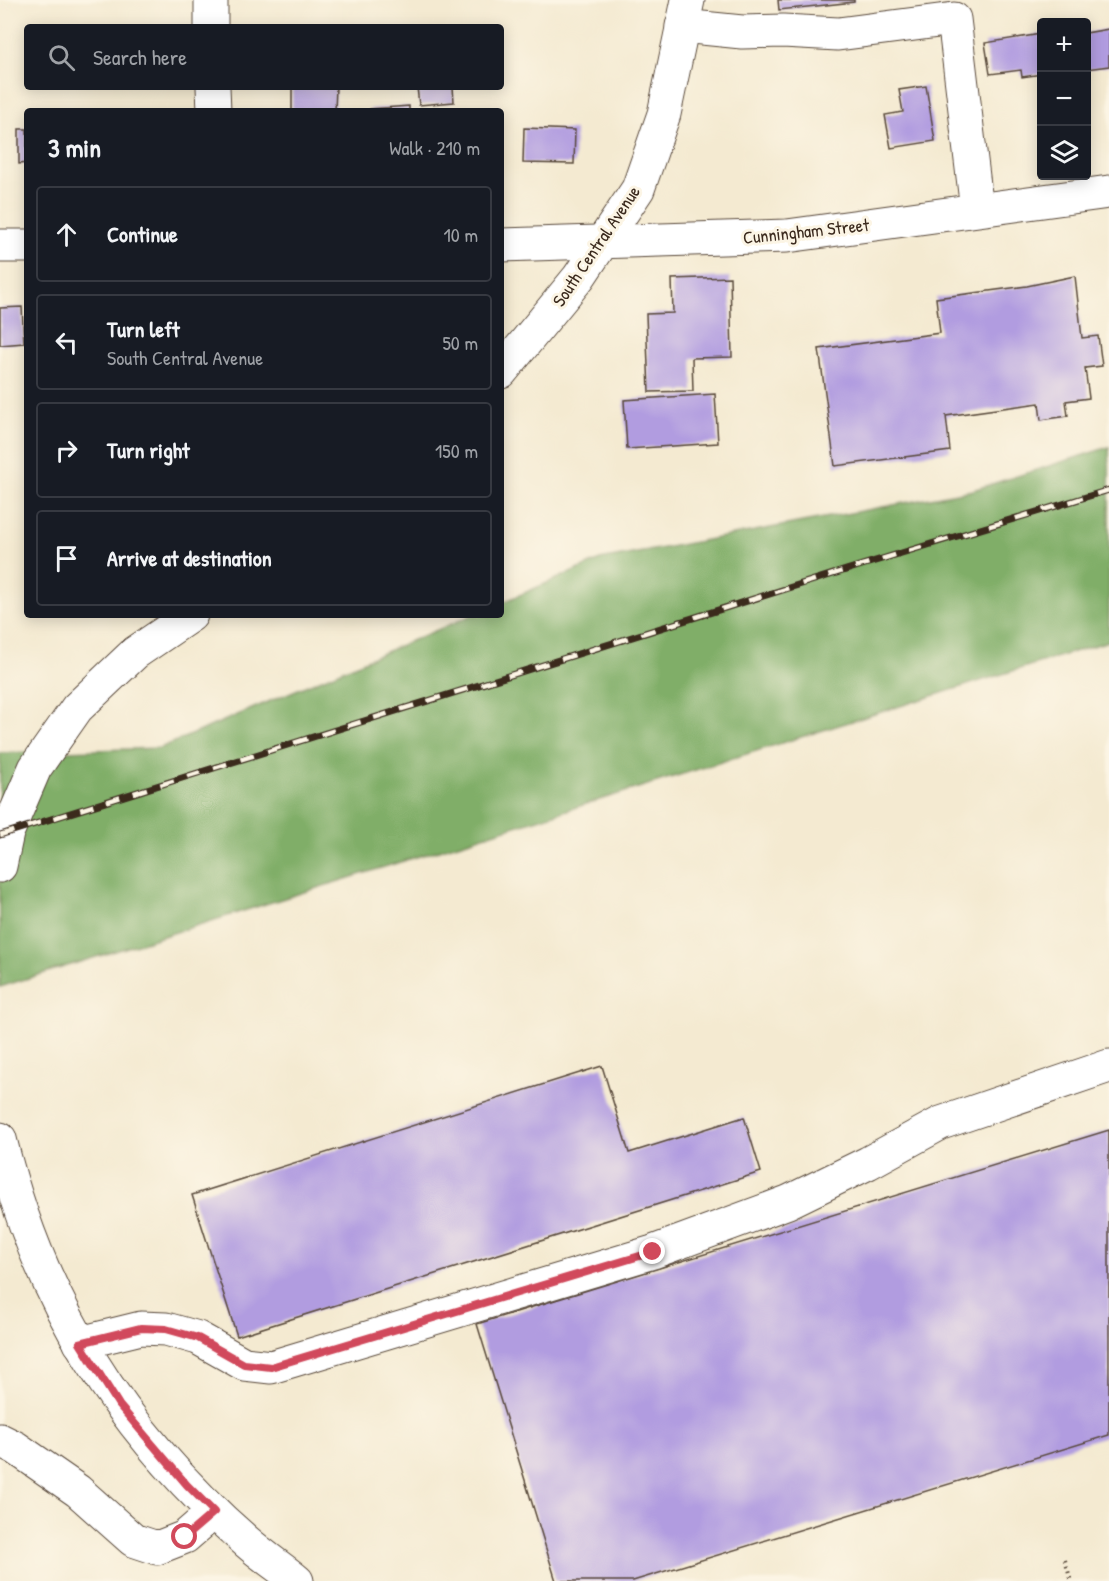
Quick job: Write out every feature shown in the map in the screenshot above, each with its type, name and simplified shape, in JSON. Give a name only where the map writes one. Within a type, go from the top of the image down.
[{"type":"main road","points":[[211,0],[211,24]]},
{"type":"main road","points":[[685,13],[742,32],[783,31],[838,34],[954,19],[977,210]]},
{"type":"main road","name":"South Central Avenue","points":[[504,369],[579,277],[638,189],[664,114],[685,13]]},
{"type":"main road","points":[[213,90],[214,108]]},
{"type":"main road","name":"Cunningham Street","points":[[504,245],[787,236],[1109,192]]},
{"type":"main road","points":[[0,246],[24,246]]},
{"type":"main road","points":[[0,867],[7,833],[35,768],[77,708],[135,653],[187,618]]},
{"type":"main road","points":[[80,1343],[141,1328],[166,1329],[198,1338],[244,1364],[271,1367],[653,1252],[788,1202],[868,1163],[941,1123],[1109,1066]]},
{"type":"main road","points":[[0,1139],[10,1180],[36,1254],[68,1324],[119,1405],[187,1485],[214,1512],[248,1543],[297,1581]]},
{"type":"main road","points":[[0,1440],[16,1448],[78,1491],[133,1540],[157,1548],[185,1537],[214,1512]]},
{"type":"path","points":[[1065,1560],[1071,1581]]},
{"type":"green space","points":[[1109,447],[1109,641],[0,987],[0,753],[160,748],[465,618],[504,618],[504,602],[600,560],[973,490]]},
{"type":"building","points":[[778,0],[854,0],[854,2],[779,10]]},
{"type":"building","points":[[1109,29],[1109,66],[1091,68],[1091,32]]},
{"type":"building","points":[[1037,35],[1037,75],[1022,77],[1021,70],[990,74],[985,43]]},
{"type":"building","points":[[926,86],[935,141],[891,148],[885,115],[903,112],[899,90]]},
{"type":"building","points":[[292,90],[336,90],[335,108],[292,108]]},
{"type":"building","points":[[417,90],[453,90],[454,102],[419,105]]},
{"type":"building","points":[[409,106],[409,108],[383,108]]},
{"type":"building","points":[[524,128],[575,130],[574,164],[523,163]]},
{"type":"building","points":[[19,129],[24,129],[24,163],[19,164]]},
{"type":"building","points":[[1075,276],[1082,338],[1098,336],[1102,366],[1085,368],[1089,398],[1066,401],[1068,416],[1041,420],[1039,403],[946,416],[950,451],[835,466],[819,349],[940,333],[936,298],[1027,286]]},
{"type":"building","points":[[730,277],[732,357],[692,358],[693,391],[649,392],[646,314],[673,313],[672,279]]},
{"type":"building","points":[[22,307],[24,343],[0,345],[0,308]]},
{"type":"building","points":[[715,394],[718,443],[627,449],[624,400]]},
{"type":"building","points":[[602,1066],[629,1153],[744,1117],[761,1172],[237,1336],[192,1195]]},
{"type":"building","points":[[1109,1130],[1109,1435],[633,1581],[556,1581],[477,1324]]},
{"type":"railway","points":[[0,835],[1109,490]]},
{"type":"route","points":[[185,1537],[214,1512],[187,1485],[119,1405],[80,1343],[141,1328],[166,1329],[198,1338],[244,1364],[271,1367],[653,1252]]}]
